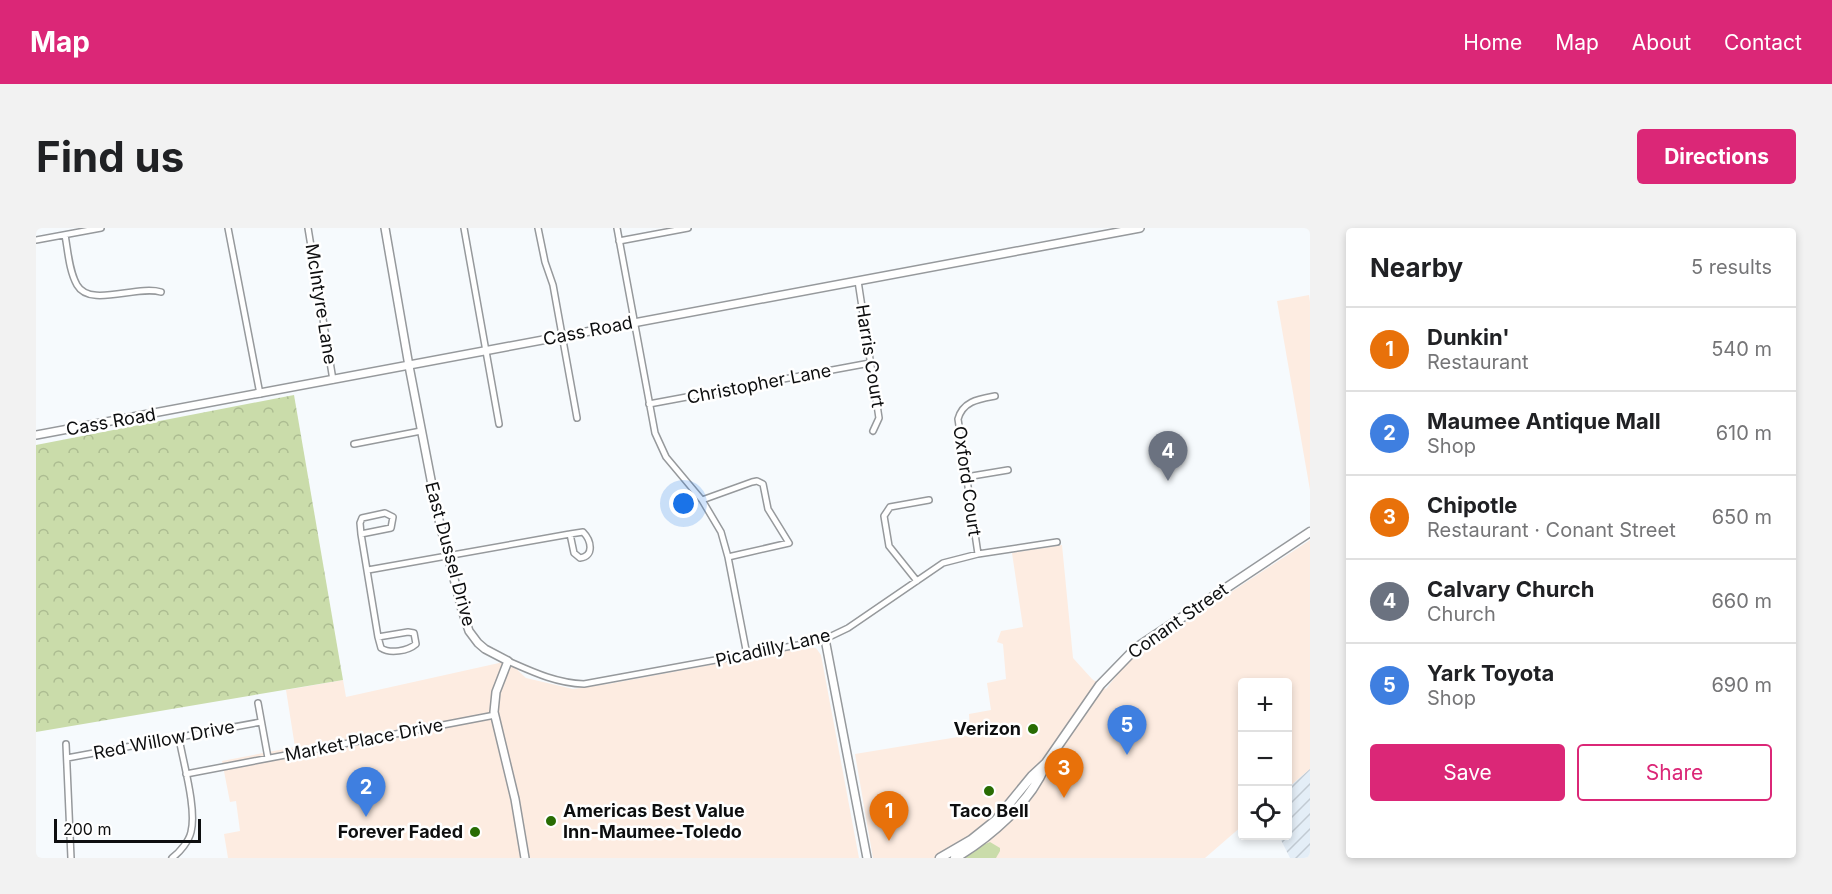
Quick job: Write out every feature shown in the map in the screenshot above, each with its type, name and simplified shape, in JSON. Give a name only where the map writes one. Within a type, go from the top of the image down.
[{"type":"main road","name":"Conant Street","points":[[939,858],[964,845],[990,825],[1046,763],[1100,685],[1136,648],[1310,532]]},
{"type":"main road","name":"Conant Street","points":[[955,858],[982,840],[1004,821],[1040,777],[1046,763]]},
{"type":"street","points":[[36,240],[101,228]]},
{"type":"street","points":[[228,228],[260,394]]},
{"type":"street","name":"McIntyre Lane","points":[[308,228],[333,380]]},
{"type":"street","name":"East Dussel Drive","points":[[385,228],[421,431],[447,556],[469,631],[485,649],[508,661]]},
{"type":"street","points":[[464,228],[499,424]]},
{"type":"street","points":[[538,228],[545,262],[553,285],[577,418]]},
{"type":"street","points":[[617,228],[655,433],[666,457],[702,501],[717,525],[728,557],[747,655]]},
{"type":"street","points":[[619,241],[688,228]]},
{"type":"street","name":"Cass Road","points":[[36,435],[1140,228]]},
{"type":"street","points":[[65,235],[74,276],[78,287],[86,294],[97,297],[139,290],[161,292]]},
{"type":"street","name":"Harris Court","points":[[858,281],[879,418],[873,431]]},
{"type":"street","name":"Christopher Lane","points":[[648,404],[870,363]]},
{"type":"street","name":"Oxford Court","points":[[978,554],[958,423],[960,413],[968,403],[995,396]]},
{"type":"street","points":[[354,444],[421,431]]},
{"type":"street","points":[[966,477],[1008,470]]},
{"type":"street","points":[[702,501],[757,481],[763,484],[768,509],[789,543],[728,557]]},
{"type":"street","points":[[917,581],[889,546],[884,516],[890,507],[929,500]]},
{"type":"street","points":[[361,534],[391,528],[393,517],[385,513],[362,518],[360,523],[361,534],[378,637],[381,648],[388,652],[411,648],[416,644],[414,633],[378,637]]},
{"type":"street","points":[[368,570],[570,534],[583,532],[587,536],[589,553],[584,558],[574,553],[570,534]]},
{"type":"street","name":"Picadilly Lane","points":[[508,661],[546,678],[584,684],[825,639],[869,615],[947,561],[1057,542]]},
{"type":"street","points":[[825,639],[867,858]]},
{"type":"street","points":[[508,661],[496,692],[495,715],[515,799],[525,858]]},
{"type":"street","points":[[258,703],[268,758]]},
{"type":"street","name":"Market Place Drive","points":[[186,774],[495,715]]},
{"type":"street","name":"Red Willow Drive","points":[[67,758],[261,722]]},
{"type":"street","points":[[172,858],[184,845],[191,832],[193,816],[179,738]]},
{"type":"street","points":[[66,744],[71,858]]},
{"type":"shaded area","points":[[1309,295],[1310,302],[1310,490],[1277,301]]},
{"type":"shaded area","points":[[1310,540],[1310,769],[1292,785],[1292,678],[1238,678],[1238,829],[1205,858],[873,858],[855,754],[970,735],[969,714],[991,710],[987,683],[1006,679],[1003,644],[997,642],[1001,631],[1023,627],[1012,553],[1062,545],[1073,658],[1092,679],[1106,689],[1123,667],[1142,651]]},
{"type":"shaded area","points":[[807,647],[816,648],[821,655],[859,858],[228,858],[224,834],[240,831],[236,801],[230,802],[222,761],[295,747],[286,690],[343,680],[346,697],[508,661],[526,678],[573,689]]},
{"type":"shaded area","points":[[1310,769],[1310,858],[1290,858],[1281,840],[1292,840],[1292,785]]},
{"type":"green space","points":[[294,395],[343,680],[36,732],[36,445]]},
{"type":"green space","points":[[990,842],[1000,848],[996,858],[961,858],[980,846]]},
{"type":"place","name":"Calvary Church","points":[[1168,481]]},
{"type":"place","name":"Verizon","points":[[1033,729]]},
{"type":"place","name":"Yark Toyota","points":[[1127,755]]},
{"type":"place","name":"Taco Bell","points":[[989,791]]},
{"type":"place","name":"Chipotle","points":[[1064,798]]},
{"type":"place","name":"Maumee Antique Mall","points":[[366,817]]},
{"type":"place","name":"Americas Best Value Inn-Maumee-Toledo","points":[[551,821]]},
{"type":"place","name":"Forever Faded","points":[[475,832]]},
{"type":"place","name":"Dunkin'","points":[[889,841]]}]
